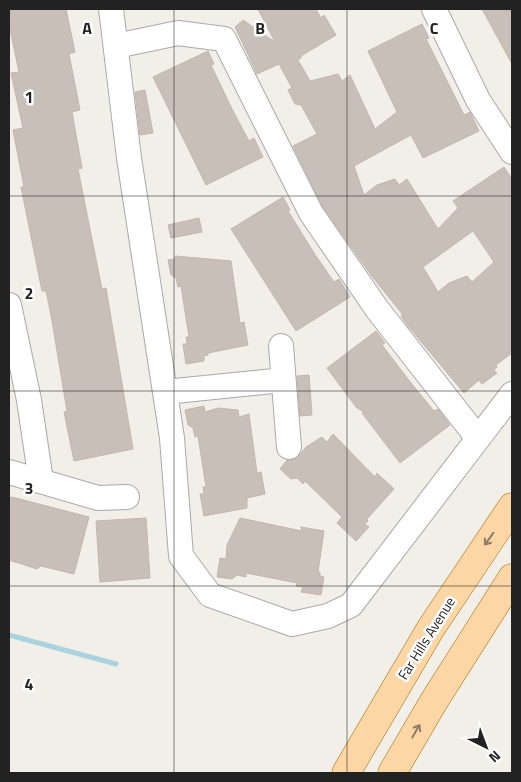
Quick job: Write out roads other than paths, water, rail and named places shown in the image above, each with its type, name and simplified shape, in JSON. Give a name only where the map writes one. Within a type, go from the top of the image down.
[{"type":"main road","name":"Far Hills Avenue","points":[[346,773],[431,628],[512,507]]},
{"type":"main road","points":[[392,773],[434,701],[512,578]]},
{"type":"street","points":[[111,9],[129,158],[154,334],[172,438],[181,556],[210,595],[292,624],[328,616],[351,605],[512,394]]},
{"type":"street","points":[[434,9],[478,100],[512,152]]},
{"type":"street","points":[[116,46],[178,33],[224,39],[311,213],[377,309],[478,437]]},
{"type":"street","points":[[9,304],[30,400],[41,481]]},
{"type":"street","points":[[280,346],[289,447]]},
{"type":"street","points":[[165,392],[283,380]]},
{"type":"street","points":[[9,472],[98,498],[127,497]]},
{"type":"waterway","points":[[9,635],[116,664]]}]
